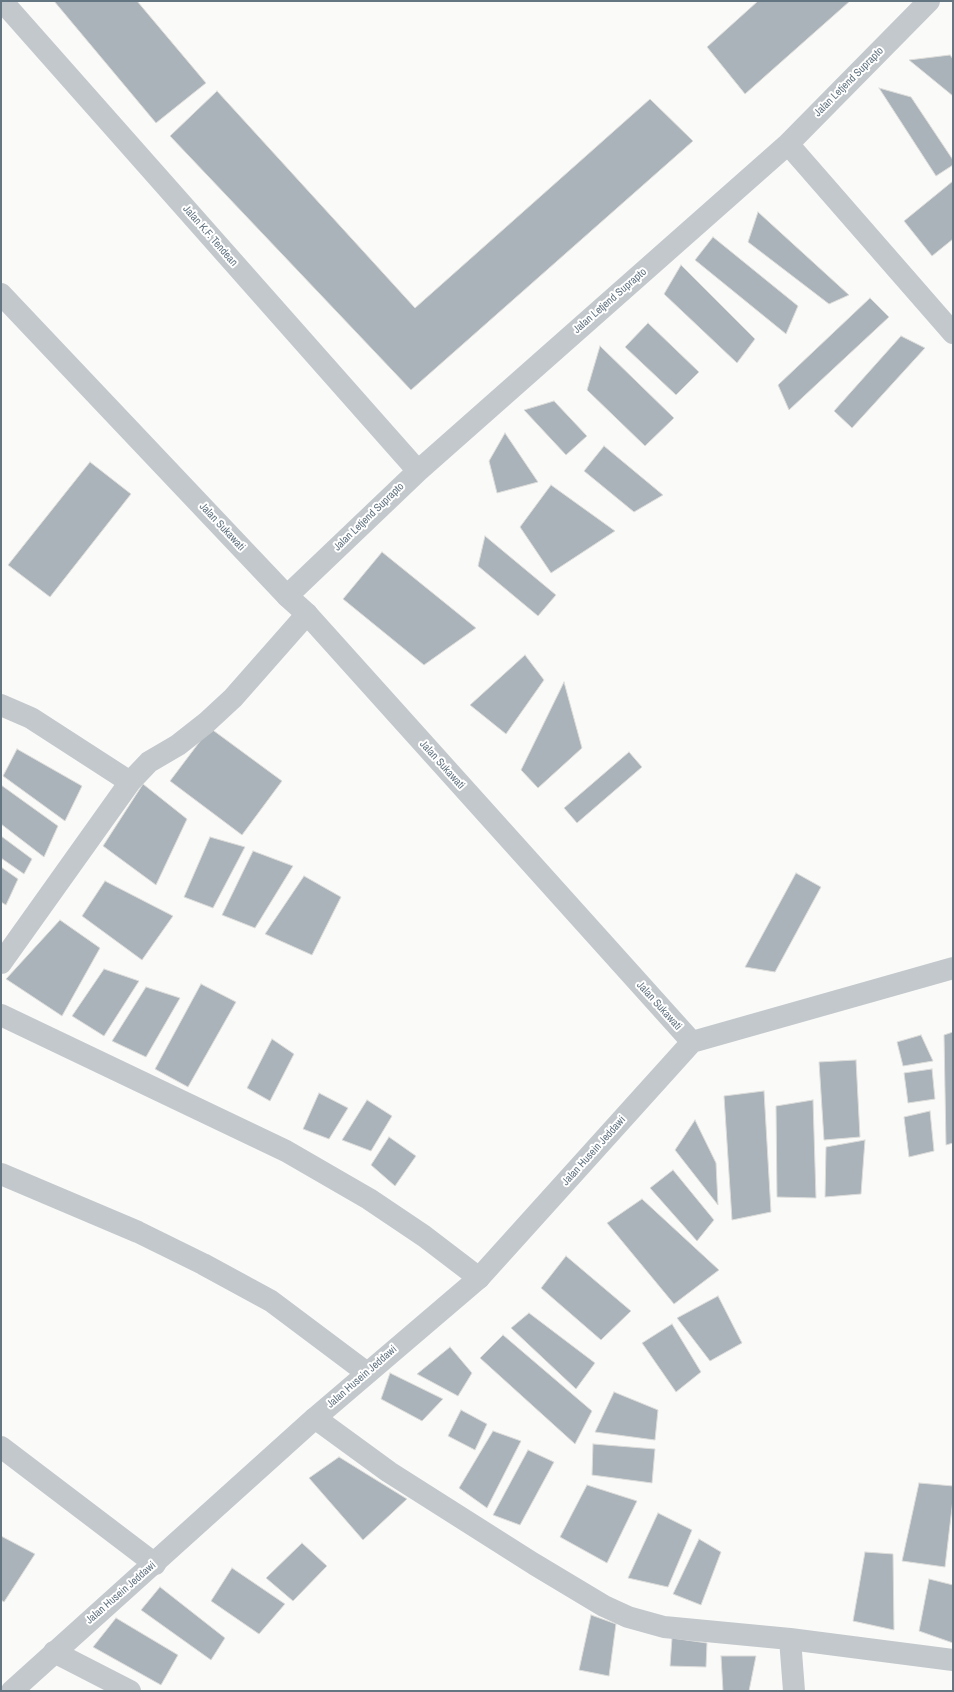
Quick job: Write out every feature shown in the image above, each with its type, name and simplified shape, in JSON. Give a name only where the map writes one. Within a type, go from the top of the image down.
[{"type":"street","name":"Jalan K.F. Tendean","points":[[2,1],[418,471]]},
{"type":"street","name":"Jalan Letjend Suprapto","points":[[287,596],[418,471],[788,144],[929,1]]},
{"type":"street","points":[[788,144],[953,333]]},
{"type":"street","name":"Jalan Sukawati","points":[[1,294],[287,596],[307,614],[692,1042]]},
{"type":"street","points":[[1,963],[130,782],[149,762],[178,745],[206,723],[233,698],[307,614]]},
{"type":"street","points":[[1,705],[31,718],[130,782]]},
{"type":"street","points":[[692,1042],[953,968]]},
{"type":"street","points":[[1,1015],[286,1150],[376,1203],[424,1236],[479,1278]]},
{"type":"street","name":"Jalan Husein Jeddawi","points":[[12,1691],[54,1652],[155,1564],[315,1418],[479,1278],[692,1042]]},
{"type":"street","points":[[1,1174],[138,1232],[210,1268],[271,1301],[366,1373]]},
{"type":"street","points":[[315,1418],[389,1472],[514,1552],[604,1606],[628,1617],[664,1627],[790,1639],[953,1660]]},
{"type":"street","points":[[1,1447],[155,1564]]},
{"type":"street","points":[[790,1639],[794,1691]]},
{"type":"street","points":[[54,1652],[130,1691]]},
{"type":"building","points":[[54,1],[137,1],[206,83],[156,123]]},
{"type":"building","points":[[758,1],[850,1],[745,94],[707,47]]},
{"type":"building","points":[[950,55],[953,59],[953,96],[909,60]]},
{"type":"building","points":[[879,88],[911,97],[953,160],[953,165],[936,176]]},
{"type":"building","points":[[217,91],[415,308],[650,99],[693,141],[411,390],[170,136]]},
{"type":"building","points":[[953,181],[953,239],[932,256],[904,221]]},
{"type":"building","points":[[758,212],[849,295],[829,304],[748,242]]},
{"type":"building","points":[[713,237],[798,306],[786,334],[695,260]]},
{"type":"building","points":[[681,265],[755,339],[737,363],[664,294]]},
{"type":"building","points":[[870,298],[889,317],[789,410],[778,385]]},
{"type":"building","points":[[648,323],[699,372],[676,395],[625,347]]},
{"type":"building","points":[[901,336],[925,348],[852,428],[834,411]]},
{"type":"building","points":[[600,346],[674,418],[645,446],[587,390]]},
{"type":"building","points":[[554,401],[587,436],[566,455],[524,410]]},
{"type":"building","points":[[505,433],[538,482],[497,493],[489,461]]},
{"type":"building","points":[[604,446],[663,495],[634,512],[584,471]]},
{"type":"building","points":[[90,462],[131,494],[50,597],[8,565]]},
{"type":"building","points":[[551,485],[615,531],[551,573],[520,527]]},
{"type":"building","points":[[485,536],[556,595],[538,616],[478,566]]},
{"type":"building","points":[[382,552],[476,628],[424,665],[343,599]]},
{"type":"building","points":[[525,655],[544,680],[506,734],[470,705]]},
{"type":"building","points":[[564,682],[582,748],[538,788],[521,770]]},
{"type":"building","points":[[210,728],[282,781],[242,835],[170,781]]},
{"type":"building","points":[[17,749],[82,786],[65,821],[3,776]]},
{"type":"building","points":[[629,752],[642,767],[577,823],[564,808]]},
{"type":"building","points":[[143,784],[187,819],[156,885],[103,846]]},
{"type":"building","points":[[1,785],[58,826],[44,857],[1,824]]},
{"type":"building","points":[[1,836],[32,859],[24,874],[1,858]]},
{"type":"building","points":[[210,837],[245,847],[213,908],[184,897]]},
{"type":"building","points":[[253,851],[293,866],[255,928],[222,915]]},
{"type":"building","points":[[1,867],[18,879],[6,905],[1,902]]},
{"type":"building","points":[[796,873],[821,887],[775,972],[745,967]]},
{"type":"building","points":[[304,876],[341,897],[312,955],[265,934]]},
{"type":"building","points":[[105,881],[173,916],[142,960],[82,916]]},
{"type":"building","points":[[60,920],[100,948],[62,1016],[6,979]]},
{"type":"building","points":[[104,969],[139,981],[104,1036],[72,1016]]},
{"type":"building","points":[[201,984],[236,1002],[188,1087],[155,1069]]},
{"type":"building","points":[[146,987],[180,998],[146,1057],[112,1041]]},
{"type":"building","points":[[953,1032],[953,1143],[946,1145],[944,1035]]},
{"type":"building","points":[[921,1035],[933,1061],[903,1066],[897,1042]]},
{"type":"building","points":[[272,1039],[294,1054],[270,1101],[247,1088]]},
{"type":"building","points":[[856,1060],[860,1137],[824,1140],[819,1062]]},
{"type":"building","points":[[932,1069],[935,1099],[908,1103],[904,1073]]},
{"type":"building","points":[[764,1091],[771,1212],[732,1220],[724,1096]]},
{"type":"building","points":[[319,1093],[348,1108],[329,1139],[303,1129]]},
{"type":"building","points":[[367,1100],[392,1116],[371,1151],[342,1140]]},
{"type":"building","points":[[813,1100],[816,1198],[777,1197],[776,1106]]},
{"type":"building","points":[[930,1111],[934,1151],[909,1157],[904,1117]]},
{"type":"building","points":[[695,1120],[716,1163],[718,1205],[675,1150]]},
{"type":"building","points":[[389,1137],[416,1156],[395,1186],[371,1165]]},
{"type":"building","points":[[865,1140],[861,1194],[825,1197],[826,1147]]},
{"type":"building","points":[[673,1170],[714,1220],[697,1241],[650,1188]]},
{"type":"building","points":[[642,1199],[719,1270],[674,1304],[607,1223]]},
{"type":"building","points":[[566,1256],[631,1311],[601,1340],[541,1288]]},
{"type":"building","points":[[718,1296],[742,1343],[710,1361],[677,1318]]},
{"type":"building","points":[[529,1313],[595,1363],[576,1389],[511,1328]]},
{"type":"building","points":[[672,1324],[701,1372],[676,1392],[642,1343]]},
{"type":"building","points":[[503,1335],[592,1411],[575,1444],[480,1358]]},
{"type":"building","points":[[450,1347],[472,1373],[458,1396],[417,1374]]},
{"type":"building","points":[[390,1373],[443,1399],[422,1421],[381,1399]]},
{"type":"building","points":[[614,1392],[658,1410],[655,1440],[595,1432]]},
{"type":"building","points":[[461,1410],[487,1424],[475,1450],[448,1436]]},
{"type":"building","points":[[493,1431],[521,1441],[487,1508],[459,1488]]},
{"type":"building","points":[[593,1444],[655,1449],[652,1483],[592,1475]]},
{"type":"building","points":[[528,1450],[554,1462],[520,1525],[493,1515]]},
{"type":"building","points":[[339,1457],[407,1499],[363,1540],[309,1478]]},
{"type":"building","points":[[919,1483],[953,1486],[953,1499],[945,1567],[902,1561]]},
{"type":"building","points":[[587,1485],[637,1501],[607,1563],[560,1537]]},
{"type":"building","points":[[658,1513],[692,1530],[668,1587],[628,1578]]},
{"type":"building","points":[[1,1536],[35,1554],[4,1602],[1,1600]]},
{"type":"building","points":[[699,1539],[721,1552],[701,1605],[673,1594]]},
{"type":"building","points":[[302,1543],[327,1566],[293,1601],[266,1578]]},
{"type":"building","points":[[865,1552],[893,1554],[894,1630],[853,1621]]},
{"type":"building","points":[[232,1568],[285,1604],[259,1634],[211,1601]]},
{"type":"building","points":[[929,1579],[953,1585],[953,1643],[919,1631]]},
{"type":"building","points":[[160,1587],[225,1638],[211,1660],[141,1610]]},
{"type":"building","points":[[591,1615],[616,1624],[609,1676],[579,1670]]},
{"type":"building","points":[[116,1618],[178,1655],[161,1685],[93,1647]]},
{"type":"building","points":[[672,1638],[707,1643],[706,1667],[670,1666]]},
{"type":"building","points":[[721,1656],[756,1656],[749,1691],[723,1691]]}]
